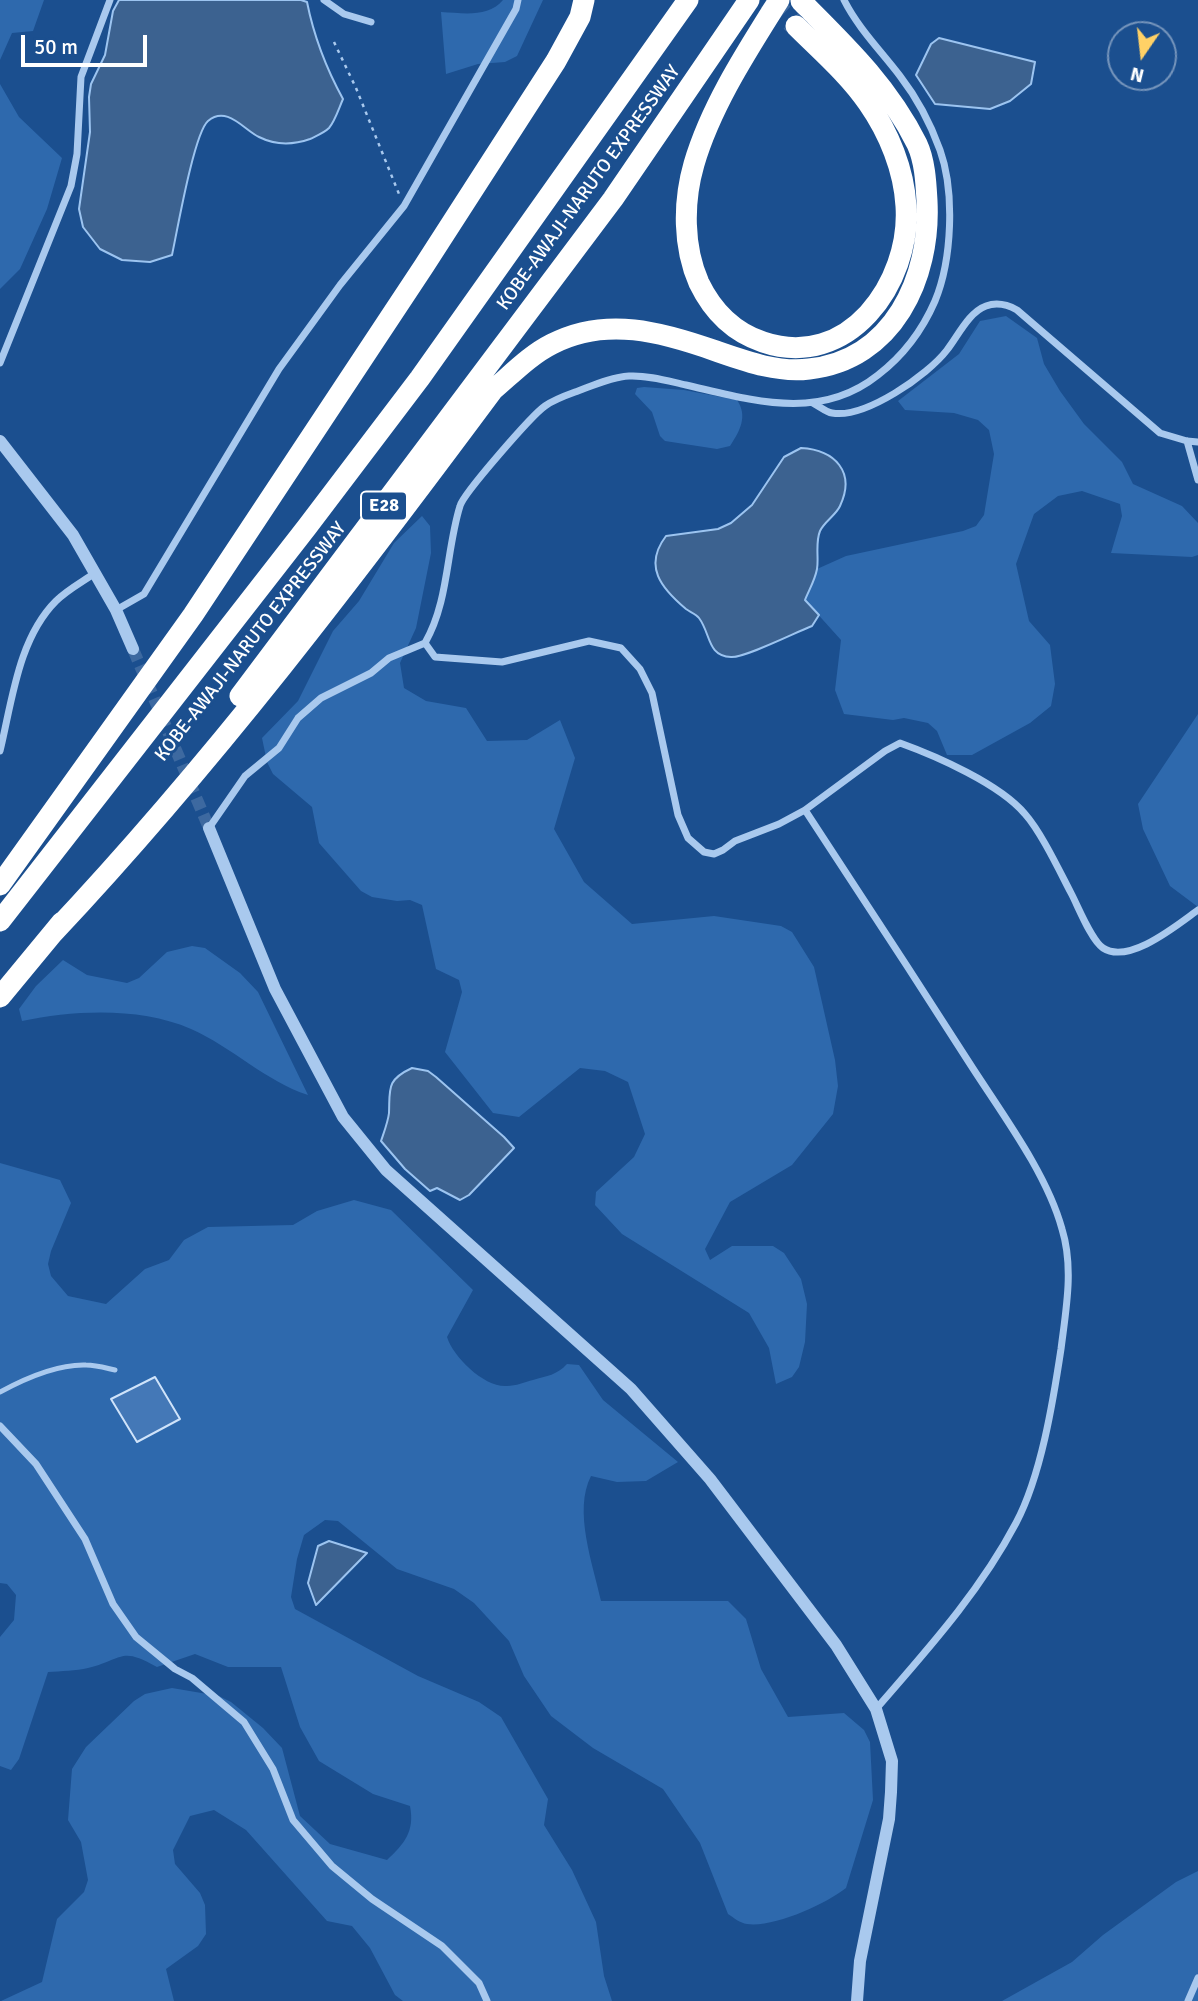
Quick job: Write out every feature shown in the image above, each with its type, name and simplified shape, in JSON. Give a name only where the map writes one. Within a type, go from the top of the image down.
[{"type":"highway","points":[[0,885],[193,615],[395,311],[556,61],[580,18],[584,0]]},
{"type":"highway","name":"KOBE-AWAJI-NARUTO EXPRESSWAY","points":[[0,921],[299,538],[420,378],[688,0]]},
{"type":"highway","name":"KOBE-AWAJI-NARUTO EXPRESSWAY","points":[[0,998],[224,718],[394,493],[613,199],[749,0]]},
{"type":"highway","points":[[779,0],[706,130],[688,193],[686,235],[692,266],[706,297],[719,315],[741,333],[769,344],[788,347],[817,345],[830,341],[850,331],[862,321],[893,278],[906,224],[902,180],[884,129],[867,101],[796,26]]},
{"type":"highway","points":[[53,933],[116,866],[298,648],[494,390],[524,363],[551,345],[575,335],[614,328],[650,332],[766,366],[807,369],[836,363],[858,354],[878,339],[896,320],[910,298],[922,262],[928,223],[926,184],[919,148],[883,87],[801,1]]},
{"type":"street","points":[[0,363],[71,186],[77,155],[80,77],[110,0]]},
{"type":"street","points":[[324,0],[344,14],[371,22]]},
{"type":"street","points":[[116,611],[144,594],[279,369],[404,206],[516,9],[518,0]]},
{"type":"street","points":[[844,0],[853,17],[902,78],[924,114],[944,162],[947,256],[938,294],[916,337],[902,354],[869,382],[841,395],[813,403],[774,404],[658,379],[629,376],[613,378],[545,405],[463,498],[443,595],[431,633],[425,643],[389,658],[371,673],[321,698],[298,718],[279,748],[245,776],[209,828],[275,989],[343,1117],[386,1170],[631,1389],[718,1490],[836,1645],[876,1709],[892,1761],[891,1792],[889,1819],[860,1961],[857,2001]]},
{"type":"street","points":[[813,403],[831,413],[854,412],[878,403],[946,353],[976,312],[986,306],[1009,305],[1160,433],[1198,442]]},
{"type":"street","points":[[0,441],[73,535],[116,611],[133,649]]},
{"type":"street","points":[[1187,441],[1198,480]]},
{"type":"street","points":[[0,751],[19,674],[35,632],[55,601],[95,573]]},
{"type":"street","points":[[425,643],[435,657],[502,662],[589,641],[621,648],[640,669],[652,693],[678,816],[688,838],[704,852],[714,854],[735,841],[779,824],[805,810],[885,751],[900,743],[929,754],[998,791],[1025,814],[1103,948],[1123,953],[1156,939],[1198,910]]},
{"type":"street","points":[[805,810],[1013,1130],[1050,1195],[1063,1229],[1069,1261],[1067,1302],[1057,1376],[1036,1471],[1017,1522],[950,1625],[876,1709]]},
{"type":"street","points":[[0,1426],[36,1464],[85,1539],[113,1604],[136,1637],[174,1669],[192,1678],[244,1722],[273,1769],[293,1821],[332,1866],[372,1899],[442,1946],[479,1983],[488,2001]]},
{"type":"street","points":[[1188,2001],[1198,1978]]},
{"type":"lane","points":[[0,1392],[24,1378],[55,1370],[85,1365],[115,1370]]},
{"type":"path","points":[[334,42],[356,88],[404,206]]},
{"type":"shaded area","points":[[0,0],[44,0],[33,31],[12,33],[0,60]]},
{"type":"shaded area","points":[[119,0],[307,2],[321,52],[343,99],[329,128],[310,139],[285,144],[253,134],[229,117],[215,117],[208,121],[197,144],[172,255],[150,262],[122,260],[100,249],[83,227],[79,209],[90,132],[91,84],[105,55],[113,11]]},
{"type":"shaded area","points":[[503,0],[543,0],[517,56],[505,62],[478,64],[446,74],[441,12],[483,12]]},
{"type":"shaded area","points":[[939,38],[1035,62],[1031,84],[1010,101],[990,109],[935,104],[916,75],[931,44]]},
{"type":"shaded area","points":[[0,84],[19,117],[62,158],[47,209],[20,269],[0,289]]},
{"type":"shaded area","points":[[1006,316],[1037,338],[1044,364],[1060,391],[1084,424],[1122,462],[1133,484],[1182,506],[1198,523],[1198,555],[1192,557],[1111,553],[1122,516],[1120,504],[1082,491],[1058,496],[1034,514],[1016,564],[1029,621],[1050,645],[1055,684],[1051,706],[1030,723],[972,755],[947,755],[937,731],[928,723],[904,718],[893,720],[844,714],[835,690],[841,640],[805,600],[817,569],[846,556],[963,531],[976,526],[984,515],[994,454],[989,430],[978,420],[954,413],[905,410],[898,401],[959,354],[980,321]]},
{"type":"shaded area","points":[[637,388],[684,390],[737,400],[742,418],[737,435],[730,446],[717,449],[665,441],[660,436],[652,412],[635,394]]},
{"type":"shaded area","points":[[801,448],[833,458],[844,473],[844,494],[840,506],[820,531],[817,569],[805,600],[819,615],[812,626],[771,644],[738,656],[723,656],[713,648],[699,618],[677,601],[663,585],[656,567],[659,547],[666,536],[718,529],[731,523],[752,505],[784,457]]},
{"type":"shaded area","points":[[422,516],[430,526],[431,553],[416,628],[400,663],[404,688],[426,701],[466,708],[487,741],[527,740],[560,720],[575,758],[554,829],[584,882],[632,924],[714,916],[781,926],[792,932],[814,967],[835,1060],[838,1086],[833,1114],[792,1165],[730,1202],[705,1249],[710,1260],[732,1246],[773,1246],[784,1253],[801,1279],[807,1304],[805,1342],[799,1367],[792,1377],[776,1384],[769,1348],[749,1313],[622,1234],[595,1205],[596,1192],[634,1157],[645,1134],[628,1082],[605,1071],[580,1068],[519,1117],[493,1113],[445,1052],[462,992],[459,980],[436,969],[422,905],[410,900],[372,897],[361,891],[319,843],[312,807],[273,774],[267,762],[262,738],[298,701],[333,631],[359,601],[394,543]]},
{"type":"shaded area","points":[[1198,714],[1198,907],[1170,886],[1143,829],[1138,804]]},
{"type":"shaded area","points":[[192,946],[205,948],[240,973],[258,992],[308,1095],[277,1081],[206,1036],[172,1022],[108,1013],[42,1017],[22,1021],[19,1009],[36,986],[63,960],[87,975],[127,983],[139,978],[167,952]]},
{"type":"shaded area","points":[[412,1068],[428,1071],[436,1077],[514,1148],[469,1195],[460,1200],[437,1188],[430,1191],[405,1169],[381,1141],[388,1116],[391,1086],[398,1077]]},
{"type":"shaded area","points":[[0,1163],[60,1180],[71,1203],[48,1264],[51,1276],[68,1296],[106,1304],[145,1269],[169,1260],[184,1240],[208,1227],[293,1225],[317,1211],[354,1200],[391,1210],[473,1290],[447,1337],[463,1362],[480,1377],[498,1385],[510,1386],[552,1375],[567,1364],[579,1365],[603,1400],[678,1462],[646,1481],[617,1482],[591,1476],[586,1490],[584,1521],[601,1601],[728,1601],[746,1619],[761,1669],[788,1717],[844,1713],[864,1730],[870,1742],[873,1800],[846,1888],[813,1907],[771,1922],[747,1924],[728,1914],[700,1843],[663,1789],[593,1748],[551,1716],[524,1676],[509,1641],[474,1603],[454,1589],[397,1569],[338,1521],[325,1520],[304,1535],[291,1597],[295,1609],[418,1676],[479,1702],[501,1717],[548,1799],[544,1825],[572,1870],[596,1922],[604,1976],[612,2001],[403,2001],[395,1995],[370,1948],[352,1926],[327,1921],[246,1830],[214,1810],[190,1816],[173,1850],[175,1864],[200,1893],[205,1905],[206,1934],[198,1946],[166,1969],[174,2001],[1,2001],[42,1982],[57,1919],[84,1892],[88,1880],[81,1842],[68,1820],[72,1769],[86,1747],[134,1701],[145,1694],[172,1688],[219,1696],[231,1702],[263,1728],[282,1748],[300,1816],[330,1844],[387,1860],[407,1837],[411,1815],[410,1806],[373,1794],[319,1761],[300,1727],[281,1667],[228,1667],[195,1654],[157,1667],[136,1657],[122,1656],[83,1669],[48,1672],[19,1759],[11,1770],[0,1766],[0,1637],[14,1620],[16,1595],[7,1584],[0,1583]]},
{"type":"shaded area","points":[[329,1541],[367,1553],[316,1605],[308,1583],[318,1546]]},
{"type":"shaded area","points":[[1198,1871],[1198,2001],[1002,2001],[1072,1962],[1103,1935],[1176,1882]]},
{"type":"building","points":[[155,1377],[180,1419],[137,1442],[111,1399]]},
{"type":"tunnel","points":[[768,0],[796,26]]},
{"type":"tunnel","points":[[133,649],[209,828]]}]
